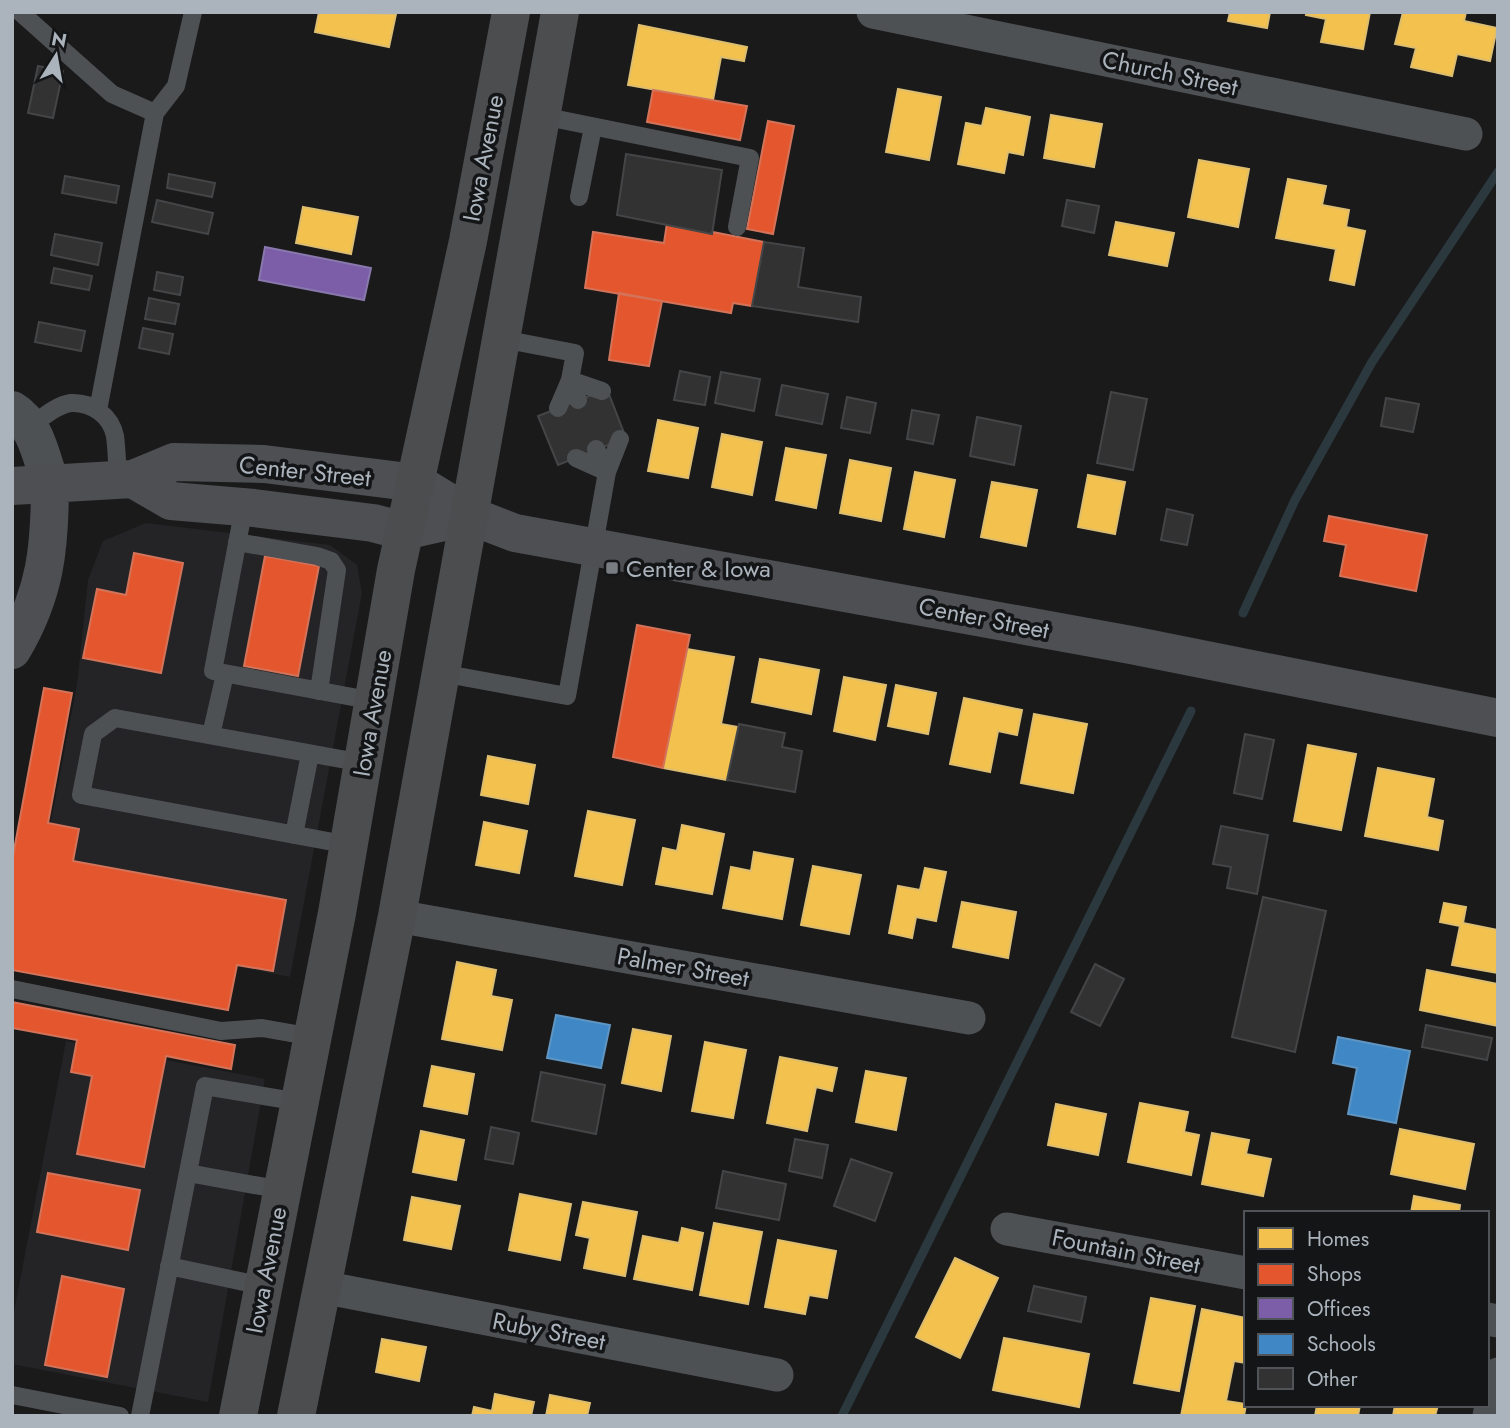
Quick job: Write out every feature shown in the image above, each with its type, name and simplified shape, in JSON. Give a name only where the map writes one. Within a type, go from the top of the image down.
[{"type":"main road","name":"Iowa Avenue","points":[[238,1416],[313,1037],[404,531],[468,241],[511,12]]},
{"type":"main road","name":"Iowa Avenue","points":[[296,1416],[397,916],[560,12]]},
{"type":"main road","name":"Center Street","points":[[12,486],[125,480],[174,462],[264,464],[416,483],[471,516],[515,533],[1118,643],[1498,718]]},
{"type":"main road","name":"Center Street","points":[[125,480],[172,501],[240,524],[373,523],[404,531],[471,516]]},
{"type":"main road","points":[[12,650],[37,604],[42,584],[48,550],[50,482]]},
{"type":"street","name":"Church Street","points":[[876,12],[1466,134]]},
{"type":"street","points":[[21,418],[50,482]]},
{"type":"street","name":"Palmer Street","points":[[397,916],[969,1018]]},
{"type":"street","name":"Fountain Street","points":[[1007,1228],[1244,1273]]},
{"type":"street","name":"Ruby Street","points":[[322,1287],[777,1375]]},
{"type":"street","points":[[1489,1416],[1498,1374]]},
{"type":"lane","points":[[20,12],[112,94],[155,113]]},
{"type":"lane","points":[[98,410],[155,113],[176,86],[193,12]]},
{"type":"lane","points":[[541,116],[750,158],[737,227]]},
{"type":"lane","points":[[579,197],[593,127]]},
{"type":"lane","points":[[502,339],[575,353],[570,380],[558,408]]},
{"type":"lane","points":[[570,380],[602,391]]},
{"type":"lane","points":[[570,380],[578,400]]},
{"type":"lane","points":[[21,418],[71,403],[98,410],[108,419],[115,434],[125,480]]},
{"type":"lane","points":[[441,673],[567,696],[607,472],[620,439]]},
{"type":"lane","points":[[596,449],[607,472]]},
{"type":"lane","points":[[576,458],[607,472]]},
{"type":"lane","points":[[319,691],[337,570],[331,561],[240,524],[213,671],[225,674],[374,701]]},
{"type":"lane","points":[[211,736],[225,674]]},
{"type":"lane","points":[[349,845],[81,795],[93,734],[115,718],[363,764]]},
{"type":"lane","points":[[294,835],[310,754]]},
{"type":"lane","points":[[12,989],[221,1031],[262,1028],[313,1037]]},
{"type":"lane","points":[[141,1416],[205,1086],[299,1102]]},
{"type":"lane","points":[[188,1173],[282,1190]]},
{"type":"lane","points":[[169,1266],[263,1286]]},
{"type":"lane","points":[[12,1395],[120,1416]]},
{"type":"shaded area","points":[[146,523],[330,545],[357,565],[362,593],[290,977],[31,925],[77,685],[88,580],[103,541]]},
{"type":"shaded area","points":[[66,1041],[265,1079],[208,1402],[12,1364],[12,1322]]},
{"type":"building: Homes","points":[[319,12],[396,14],[389,47],[315,32]]},
{"type":"building: Homes","points":[[1230,12],[1270,12],[1267,28],[1228,21]]},
{"type":"building: Homes","points":[[1307,12],[1370,12],[1363,49],[1321,42],[1326,19],[1306,15]]},
{"type":"building: Homes","points":[[1403,12],[1466,12],[1464,21],[1497,28],[1490,61],[1457,54],[1452,76],[1411,67],[1416,48],[1395,44]]},
{"type":"building: Homes","points":[[639,25],[747,47],[744,61],[721,57],[713,100],[628,85]]},
{"type":"building: Homes","points":[[898,89],[941,97],[929,160],[886,152]]},
{"type":"building: Homes","points":[[986,108],[1030,117],[1023,155],[1008,152],[1004,173],[958,164],[966,123],[982,126]]},
{"type":"building: Homes","points":[[1051,115],[1102,124],[1094,167],[1044,158]]},
{"type":"building: Homes","points":[[1199,160],[1249,169],[1238,227],[1188,217]]},
{"type":"building: Homes","points":[[1288,179],[1326,186],[1322,205],[1349,210],[1346,227],[1365,231],[1354,285],[1330,280],[1336,249],[1276,238]]},
{"type":"building: Homes","points":[[303,207],[358,217],[351,254],[296,243]]},
{"type":"building: Homes","points":[[1116,222],[1174,233],[1167,266],[1109,255]]},
{"type":"building: Homes","points":[[658,420],[698,428],[688,478],[648,471]]},
{"type":"building: Homes","points":[[722,434],[762,442],[752,495],[712,487]]},
{"type":"building: Homes","points":[[786,448],[826,455],[816,508],[776,500]]},
{"type":"building: Homes","points":[[850,460],[891,468],[881,521],[840,513]]},
{"type":"building: Homes","points":[[915,472],[955,480],[944,537],[904,529]]},
{"type":"building: Homes","points":[[1088,475],[1125,482],[1115,534],[1078,527]]},
{"type":"building: Homes","points":[[992,482],[1037,490],[1026,546],[981,537]]},
{"type":"building: Homes","points":[[687,649],[734,657],[721,724],[738,727],[727,780],[663,768]]},
{"type":"building: Homes","points":[[760,659],[819,670],[811,714],[752,702]]},
{"type":"building: Homes","points":[[844,677],[886,685],[875,740],[834,731]]},
{"type":"building: Homes","points":[[896,685],[936,693],[928,734],[888,726]]},
{"type":"building: Homes","points":[[964,698],[1022,710],[1017,735],[998,731],[990,772],[950,764]]},
{"type":"building: Homes","points":[[1034,714],[1087,724],[1073,793],[1021,783]]},
{"type":"building: Homes","points":[[1308,745],[1356,754],[1341,830],[1294,821]]},
{"type":"building: Homes","points":[[488,756],[535,765],[528,804],[481,795]]},
{"type":"building: Homes","points":[[1378,768],[1434,779],[1427,817],[1443,821],[1438,850],[1365,836]]},
{"type":"building: Homes","points":[[588,811],[635,820],[622,885],[575,876]]},
{"type":"building: Homes","points":[[484,822],[527,831],[519,873],[476,865]]},
{"type":"building: Homes","points":[[682,825],[724,834],[712,894],[656,884],[663,848],[677,851]]},
{"type":"building: Homes","points":[[754,852],[793,859],[782,919],[723,908],[731,867],[751,871]]},
{"type":"building: Homes","points":[[813,866],[861,875],[849,934],[801,925]]},
{"type":"building: Homes","points":[[925,868],[946,872],[936,921],[916,917],[912,938],[889,933],[898,886],[920,890]]},
{"type":"building: Homes","points":[[962,902],[1016,912],[1008,958],[953,947]]},
{"type":"building: Homes","points":[[1444,903],[1466,907],[1463,923],[1498,930],[1498,973],[1452,965],[1460,926],[1440,922]]},
{"type":"building: Homes","points":[[457,962],[496,970],[491,996],[512,1000],[502,1050],[442,1039]]},
{"type":"building: Homes","points":[[1427,970],[1498,984],[1498,1026],[1420,1010]]},
{"type":"building: Homes","points":[[633,1029],[671,1036],[661,1091],[622,1083]]},
{"type":"building: Homes","points":[[705,1042],[746,1050],[733,1118],[692,1111]]},
{"type":"building: Homes","points":[[780,1057],[837,1068],[832,1091],[816,1087],[807,1131],[767,1123]]},
{"type":"building: Homes","points":[[432,1066],[474,1074],[467,1114],[424,1106]]},
{"type":"building: Homes","points":[[866,1071],[906,1078],[896,1130],[856,1122]]},
{"type":"building: Homes","points":[[1140,1103],[1188,1112],[1184,1132],[1199,1135],[1191,1175],[1128,1162]]},
{"type":"building: Homes","points":[[1056,1104],[1106,1114],[1098,1155],[1048,1145]]},
{"type":"building: Homes","points":[[1400,1129],[1474,1144],[1465,1189],[1391,1174]]},
{"type":"building: Homes","points":[[421,1131],[464,1140],[456,1180],[413,1172]]},
{"type":"building: Homes","points":[[1212,1133],[1249,1140],[1246,1154],[1271,1159],[1263,1196],[1202,1184]]},
{"type":"building: Homes","points":[[520,1194],[571,1204],[560,1260],[509,1250]]},
{"type":"building: Homes","points":[[1414,1196],[1460,1205],[1459,1211],[1411,1211]]},
{"type":"building: Homes","points":[[412,1197],[460,1206],[451,1249],[404,1240]]},
{"type":"building: Homes","points":[[583,1202],[637,1212],[625,1276],[584,1268],[590,1238],[576,1235]]},
{"type":"building: Homes","points":[[714,1223],[762,1232],[748,1304],[700,1295]]},
{"type":"building: Homes","points":[[682,1228],[703,1233],[692,1290],[634,1279],[643,1236],[679,1243]]},
{"type":"building: Homes","points":[[778,1240],[836,1251],[827,1298],[809,1295],[805,1314],[765,1307]]},
{"type":"building: Homes","points":[[955,1258],[998,1278],[960,1358],[916,1337]]},
{"type":"building: Homes","points":[[1151,1298],[1195,1306],[1179,1391],[1134,1383]]},
{"type":"building: Homes","points":[[1202,1309],[1244,1318],[1244,1363],[1234,1361],[1226,1401],[1244,1404],[1244,1416],[1181,1416]]},
{"type":"building: Homes","points":[[1004,1338],[1089,1354],[1079,1407],[993,1390]]},
{"type":"building: Homes","points":[[382,1339],[426,1347],[419,1381],[376,1372]]},
{"type":"building: Homes","points":[[495,1394],[534,1402],[531,1416],[472,1416],[474,1407],[492,1411]]},
{"type":"building: Homes","points":[[550,1395],[590,1403],[587,1416],[546,1416]]},
{"type":"building: Homes","points":[[1317,1407],[1360,1407],[1358,1416],[1315,1416]]},
{"type":"building: Homes","points":[[1395,1407],[1437,1407],[1435,1416],[1393,1416]]},
{"type":"building: Shops","points":[[653,90],[747,106],[740,140],[647,122]]},
{"type":"building: Shops","points":[[768,121],[794,126],[773,234],[747,229]]},
{"type":"building: Shops","points":[[667,223],[764,242],[752,306],[733,303],[731,313],[585,288],[593,232],[664,243]]},
{"type":"building: Shops","points":[[619,293],[662,301],[649,366],[609,360]]},
{"type":"building: Shops","points":[[1329,516],[1427,535],[1416,591],[1340,576],[1346,545],[1324,541]]},
{"type":"building: Shops","points":[[134,553],[183,563],[161,673],[83,658],[97,589],[126,595]]},
{"type":"building: Shops","points":[[265,556],[319,566],[298,676],[244,666]]},
{"type":"building: Shops","points":[[637,625],[690,635],[663,768],[613,757]]},
{"type":"building: Shops","points":[[44,688],[72,693],[48,823],[79,829],[73,861],[286,900],[273,971],[237,965],[228,1010],[12,970],[12,861]]},
{"type":"building: Shops","points":[[12,1002],[235,1045],[231,1069],[166,1056],[144,1167],[77,1154],[92,1076],[71,1072],[77,1040],[12,1028]]},
{"type":"building: Shops","points":[[48,1173],[140,1190],[128,1250],[37,1232]]},
{"type":"building: Shops","points":[[62,1276],[124,1289],[107,1377],[45,1365]]},
{"type":"building: Offices","points":[[265,247],[371,268],[364,300],[259,280]]},
{"type":"building: Schools","points":[[556,1015],[610,1025],[601,1068],[547,1058]]},
{"type":"building: Schools","points":[[1338,1037],[1410,1051],[1396,1123],[1348,1114],[1357,1068],[1333,1063]]},
{"type":"building: Other","points":[[38,66],[63,71],[53,118],[28,113]]},
{"type":"building: Other","points":[[626,154],[722,170],[712,234],[617,215]]},
{"type":"building: Other","points":[[169,174],[215,183],[212,197],[167,188]]},
{"type":"building: Other","points":[[65,176],[119,186],[116,203],[62,193]]},
{"type":"building: Other","points":[[157,200],[213,213],[208,234],[152,222]]},
{"type":"building: Other","points":[[1067,200],[1099,206],[1094,233],[1062,226]]},
{"type":"building: Other","points":[[55,234],[102,243],[98,265],[51,255]]},
{"type":"building: Other","points":[[764,242],[804,248],[798,287],[861,297],[858,322],[752,306]]},
{"type":"building: Other","points":[[54,268],[92,276],[89,290],[51,283]]},
{"type":"building: Other","points":[[157,272],[183,277],[180,295],[154,290]]},
{"type":"building: Other","points":[[149,298],[179,304],[175,324],[145,319]]},
{"type":"building: Other","points":[[39,322],[85,331],[81,351],[35,342]]},
{"type":"building: Other","points":[[143,328],[173,334],[169,354],[139,348]]},
{"type":"building: Other","points":[[680,371],[710,377],[705,405],[674,400]]},
{"type":"building: Other","points":[[721,372],[760,379],[754,411],[715,403]]},
{"type":"building: Other","points":[[782,385],[828,394],[822,424],[776,415]]},
{"type":"building: Other","points":[[607,389],[626,438],[558,465],[538,416]]},
{"type":"building: Other","points":[[1111,392],[1147,399],[1133,470],[1097,463]]},
{"type":"building: Other","points":[[847,397],[876,403],[870,433],[841,428]]},
{"type":"building: Other","points":[[1386,398],[1419,404],[1413,432],[1381,426]]},
{"type":"building: Other","points":[[912,410],[939,415],[933,444],[907,439]]},
{"type":"building: Other","points":[[977,417],[1021,426],[1014,465],[970,456]]},
{"type":"building: Other","points":[[1167,509],[1193,515],[1187,545],[1161,540]]},
{"type":"building: Other","points":[[739,724],[785,733],[782,747],[802,751],[795,792],[727,780]]},
{"type":"building: Other","points":[[1245,734],[1274,740],[1262,799],[1234,793]]},
{"type":"building: Other","points":[[1221,826],[1268,835],[1257,894],[1227,888],[1231,867],[1213,864]]},
{"type":"building: Other","points":[[1263,897],[1326,911],[1295,1052],[1232,1037]]},
{"type":"building: Other","points":[[1095,964],[1124,979],[1100,1026],[1071,1012]]},
{"type":"building: Other","points":[[1426,1025],[1492,1038],[1487,1060],[1422,1047]]},
{"type":"building: Other","points":[[541,1072],[605,1085],[596,1134],[532,1121]]},
{"type":"building: Other","points":[[491,1127],[519,1133],[513,1164],[485,1159]]},
{"type":"building: Other","points":[[795,1139],[828,1145],[822,1178],[789,1171]]},
{"type":"building: Other","points":[[851,1159],[892,1173],[875,1221],[834,1206]]},
{"type":"building: Other","points":[[723,1171],[786,1184],[779,1220],[716,1208]]},
{"type":"building: Other","points":[[1034,1286],[1086,1297],[1081,1322],[1028,1311]]},
{"type":"waterway","points":[[1243,613],[1295,500],[1372,362],[1498,172]]},
{"type":"waterway","points":[[842,1416],[1191,711]]},
{"type":"place","name":"Center & Iowa","points":[[612,568]]}]
